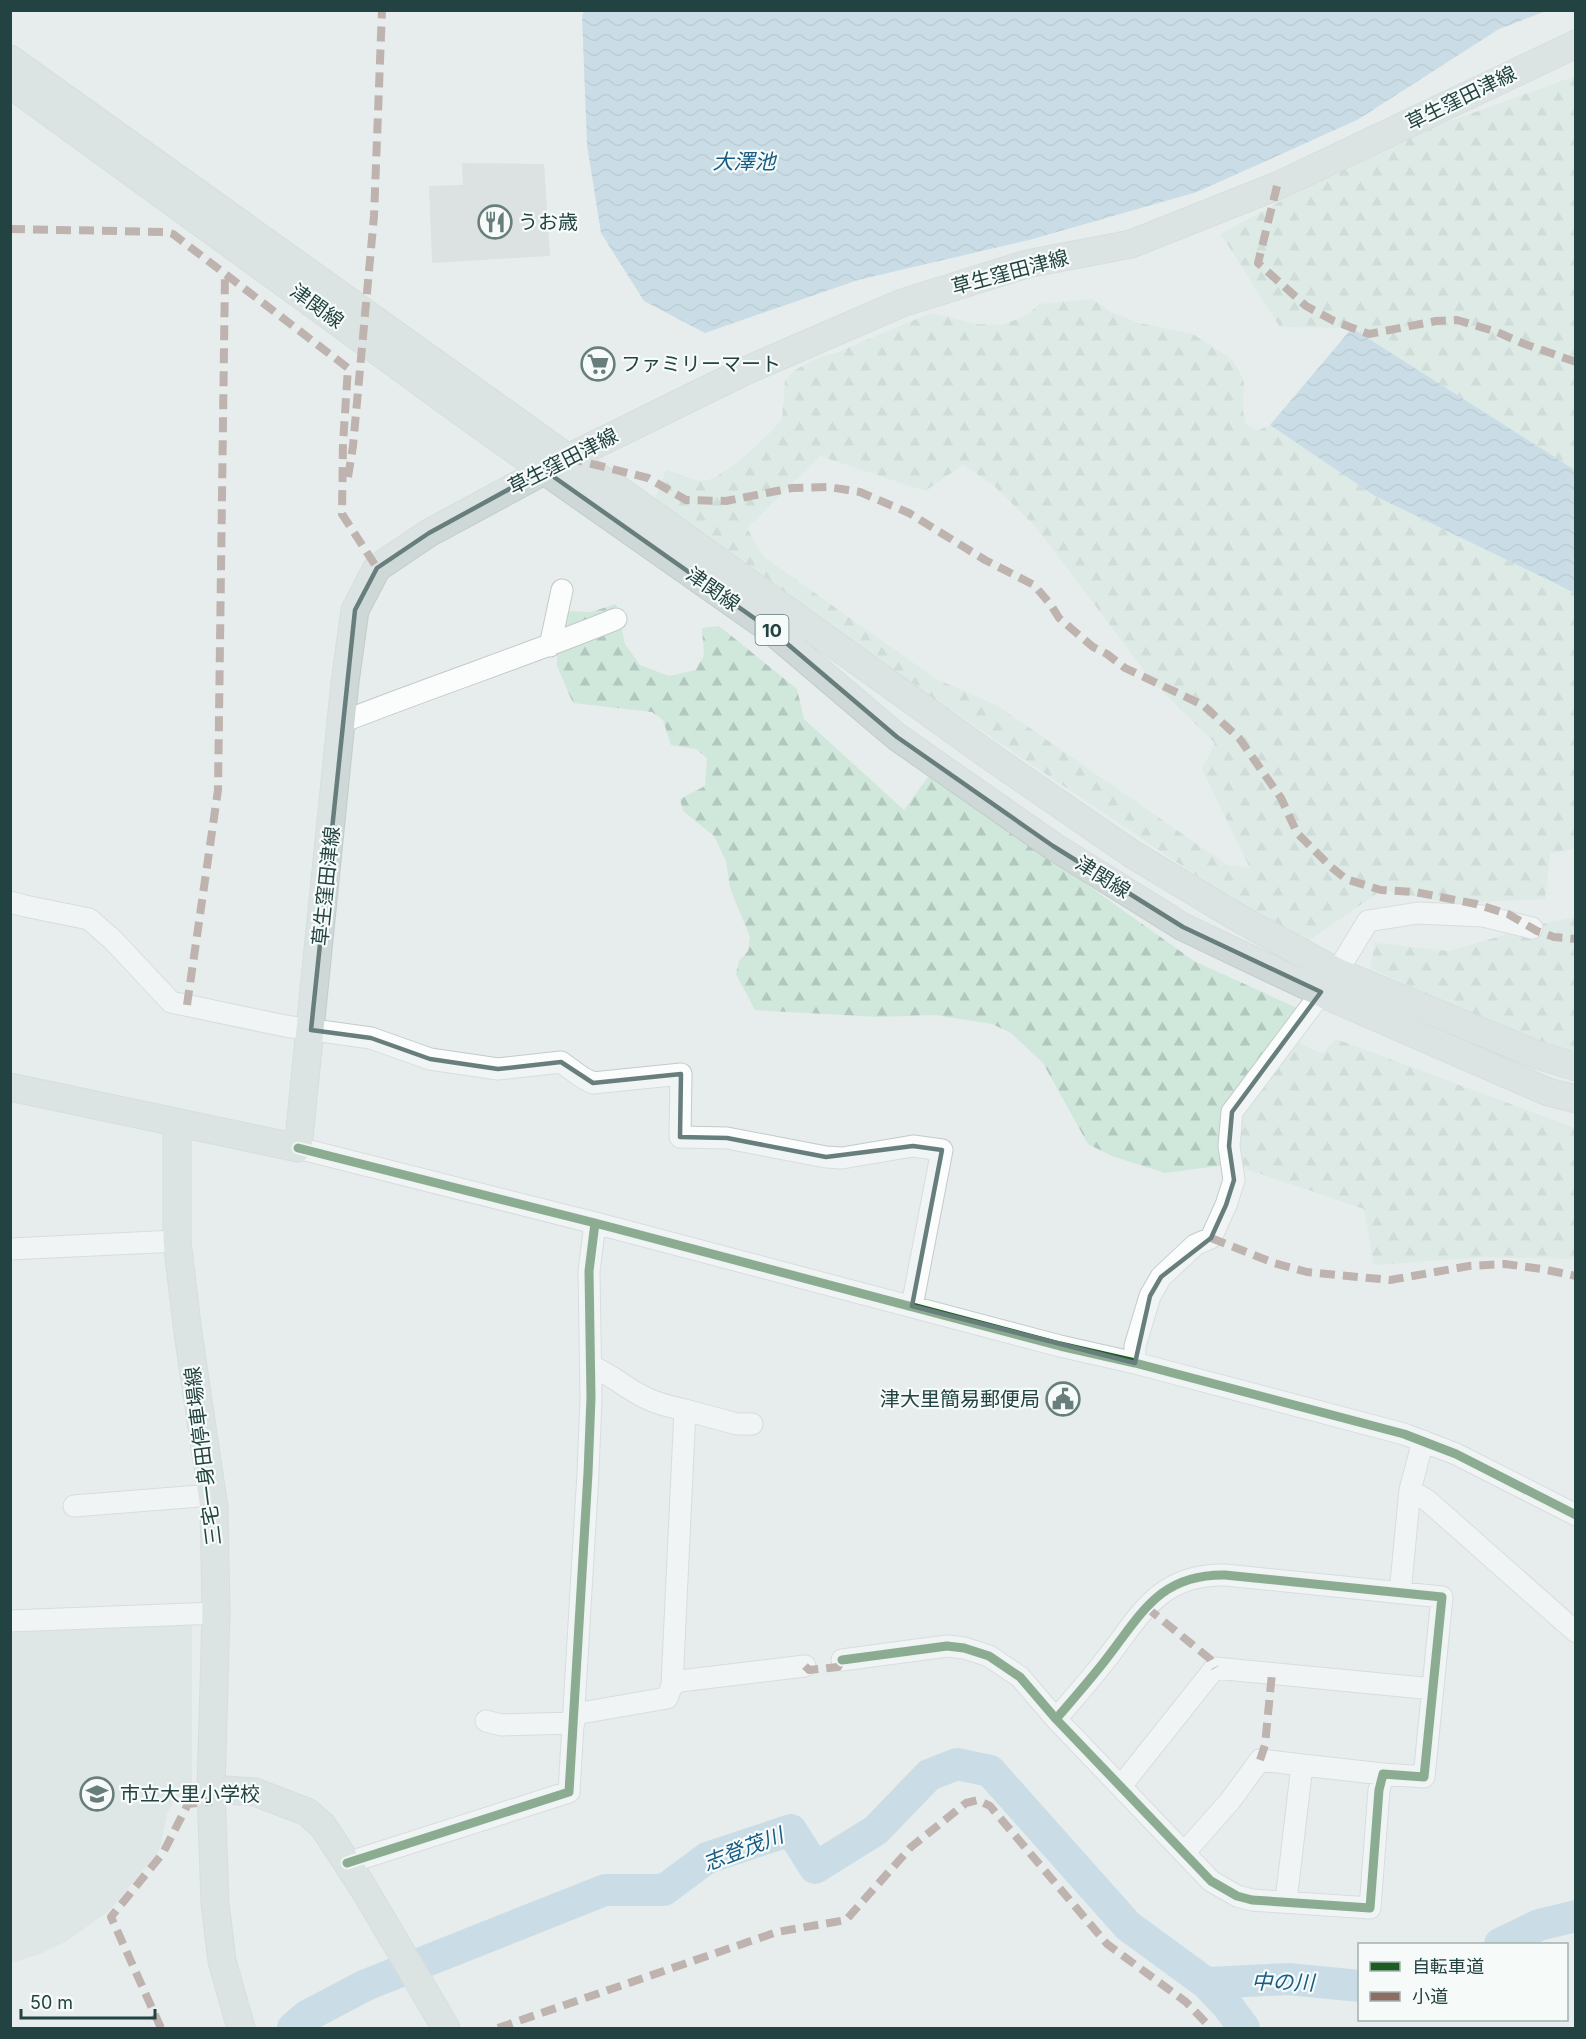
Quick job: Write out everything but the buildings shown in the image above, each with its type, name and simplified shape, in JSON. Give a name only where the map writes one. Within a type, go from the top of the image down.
[{"type":"main road","name":"草生窪田津線","points":[[298,1148],[345,682],[355,610],[377,568],[439,527],[556,464],[745,370],[902,303],[1027,264],[1131,244],[1277,186],[1575,44]]},
{"type":"main road","name":"津関線","points":[[10,59],[556,464],[771,630],[897,737],[1053,846],[1183,927],[1329,982],[1575,1067]]},
{"type":"main road","name":"津関線","points":[[10,84],[375,350],[556,464],[622,492],[992,757],[1132,854],[1240,919],[1329,982],[1548,1092],[1575,1099]]},
{"type":"main road","points":[[10,1087],[298,1148]]},
{"type":"main road","name":"三宅一身田停車場線","points":[[177,1123],[177,1241],[212,1495],[216,1612],[211,1789],[215,1903],[222,1961],[239,2022]]},
{"type":"main road","points":[[211,1789],[255,1792],[307,1812],[323,1826],[446,2028]]},
{"type":"street","points":[[550,646],[562,590]]},
{"type":"street","points":[[342,722],[430,687],[550,646],[616,619]]},
{"type":"street","points":[[10,902],[89,919],[113,940],[171,1002],[311,1030],[371,1038],[430,1059],[498,1069],[561,1062],[593,1083],[681,1074],[680,1137],[727,1138],[842,1158],[913,1146],[942,1150],[912,1306]]},
{"type":"street","points":[[1135,1363],[1135,1346],[1150,1296],[1161,1277],[1196,1245],[1211,1238],[1226,1205],[1234,1180],[1229,1146],[1232,1112],[1329,982],[1368,921],[1418,913],[1450,914],[1483,916],[1532,928]]},
{"type":"street","points":[[298,1148],[1404,1434],[1455,1454],[1575,1515]]},
{"type":"street","points":[[347,1863],[569,1792],[588,1473],[591,1366],[589,1270],[595,1223]]},
{"type":"street","points":[[10,1249],[177,1241]]},
{"type":"street","points":[[591,1366],[609,1374],[643,1397],[660,1404],[737,1425],[752,1424]]},
{"type":"street","points":[[486,1721],[501,1725],[574,1719],[667,1698],[672,1685],[685,1410]]},
{"type":"street","points":[[1400,1593],[1410,1490],[1423,1441]]},
{"type":"street","points":[[1410,1490],[1428,1501],[1575,1632]]},
{"type":"street","points":[[74,1506],[212,1495]]},
{"type":"street","points":[[1056,1719],[1106,1660],[1148,1604],[1164,1592],[1186,1581],[1209,1575],[1225,1575],[1442,1598],[1425,1777],[1260,1760],[1230,1801],[1184,1854]]},
{"type":"street","points":[[10,1621],[216,1612]]},
{"type":"street","points":[[842,1660],[947,1646],[964,1648],[989,1656],[1020,1677],[1056,1719],[1211,1881],[1237,1896],[1252,1900],[1370,1908],[1379,1790],[1383,1774]]},
{"type":"street","points":[[672,1685],[680,1681],[804,1666]]},
{"type":"street","points":[[1121,1786],[1215,1668],[1433,1689]]},
{"type":"street","points":[[1286,1901],[1302,1766]]},
{"type":"highlighted area","points":[[544,470],[771,630],[897,737],[1053,846],[1183,927],[1321,992],[1232,1112],[1229,1146],[1234,1180],[1226,1205],[1211,1238],[1161,1277],[1150,1296],[1135,1363],[912,1306],[942,1150],[913,1146],[826,1157],[727,1138],[680,1137],[681,1074],[593,1083],[561,1062],[498,1069],[430,1059],[371,1038],[311,1030],[355,610],[377,568],[429,533]]},
{"type":"shaded area","name":"市立大里小学校","points":[[192,1620],[192,1787],[174,1801],[167,1814],[161,1845],[156,1855],[108,1912],[65,1942],[40,1954],[11,1963],[10,1626]]},
{"type":"green space","points":[[1575,76],[1575,470],[1352,328],[1280,327],[1221,234],[1381,146]]},
{"type":"green space","points":[[1093,299],[1111,312],[1139,323],[1193,334],[1231,359],[1239,370],[1244,383],[1243,411],[1246,424],[1257,431],[1270,425],[1375,496],[1575,593],[1575,848],[1550,854],[1545,899],[1452,903],[1382,890],[1301,946],[927,694],[655,499],[666,470],[702,481],[720,474],[744,456],[782,420],[785,380],[795,370],[820,357],[836,353],[933,313],[975,324],[1003,325],[1029,314],[1039,304]],"holes":[[[820,456],[925,491],[963,465],[992,484],[1034,525],[1154,683],[1215,743],[1202,769],[1250,868],[1227,865],[998,706],[936,679],[764,557],[747,528]]]},
{"type":"green space","points":[[616,604],[625,644],[640,665],[669,676],[696,670],[704,655],[702,628],[719,626],[797,689],[804,719],[904,810],[931,773],[1194,961],[1297,1008],[1298,1042],[1322,1054],[1336,1039],[1575,1128],[1575,1259],[1485,1257],[1374,1265],[1364,1209],[1232,1164],[1165,1173],[1112,1156],[1088,1144],[1043,1063],[1011,1033],[992,1024],[935,1015],[878,1017],[755,1010],[736,974],[739,961],[748,951],[750,937],[730,888],[726,861],[714,836],[683,811],[680,799],[705,786],[707,758],[696,749],[671,745],[663,720],[652,712],[573,703],[557,666],[557,625],[562,611],[591,612]]},
{"type":"green space","points":[[1575,917],[1575,1052],[1529,1040],[1370,968],[1375,943],[1449,951],[1549,922]]},
{"type":"water","name":"大澤池","points":[[584,10],[1546,11],[1499,29],[1357,120],[1197,192],[1029,240],[858,280],[705,333],[644,301],[601,233],[587,145],[582,16]]},
{"type":"water","points":[[1352,328],[1575,470],[1575,593],[1375,496],[1270,425]]},
{"type":"waterway","name":"志登茂川","points":[[293,2028],[307,2016],[366,1985],[605,1890],[664,1890],[707,1858],[791,1830],[815,1868],[876,1830],[929,1775],[957,1764],[990,1771],[1128,1926],[1206,1983],[1227,2005],[1244,2028]]},
{"type":"waterway","name":"中の川","points":[[1502,1943],[1539,1925],[1576,1916]]},
{"type":"waterway","name":"中の川","points":[[1206,1983],[1288,1979],[1358,1986]]},
{"type":"marked path","points":[[348,477],[353,446],[374,216],[382,10]]},
{"type":"marked path","points":[[1277,186],[1258,263],[1306,306],[1334,321],[1369,334],[1436,321],[1457,320],[1497,332],[1576,362]]},
{"type":"marked path","points":[[10,229],[173,234],[348,368],[343,443],[342,514],[377,568]]},
{"type":"marked path","points":[[187,1005],[218,790],[225,275]]},
{"type":"marked path","points":[[568,458],[648,478],[686,500],[726,501],[792,488],[829,487],[860,492],[909,513],[985,560],[1034,585],[1059,618],[1093,647],[1107,654],[1125,668],[1203,705],[1239,738],[1281,798],[1297,833],[1346,879],[1381,890],[1415,892],[1476,904],[1508,914],[1537,931],[1554,937],[1576,939]]},
{"type":"marked path","points":[[1211,1238],[1274,1263],[1307,1272],[1390,1280],[1469,1266],[1505,1264],[1576,1276]]},
{"type":"marked path","points":[[1146,1607],[1210,1659],[1215,1668]]},
{"type":"marked path","points":[[805,1666],[809,1670],[838,1667],[842,1660]]},
{"type":"marked path","points":[[1260,1760],[1265,1745],[1272,1673]]},
{"type":"marked path","points":[[498,2028],[777,1932],[846,1920],[911,1847],[966,1803],[978,1800],[990,1806],[1107,1944],[1186,2002],[1211,2028]]},
{"type":"marked path","points":[[161,2028],[111,1917],[163,1853],[188,1804],[212,1801]]},
{"type":"cycle path","points":[[298,1148],[1404,1434],[1456,1454],[1576,1515]]},
{"type":"cycle path","points":[[347,1863],[569,1792],[588,1473],[591,1398],[589,1271],[595,1223]]},
{"type":"cycle path","points":[[842,1660],[947,1646],[964,1648],[989,1656],[1020,1677],[1056,1719],[1211,1881],[1237,1896],[1252,1900],[1370,1908],[1379,1790],[1383,1774],[1424,1777],[1442,1597],[1225,1575],[1203,1576],[1184,1581],[1155,1599],[1056,1719]]},
{"type":"place","name":"うお歳","points":[[495,222]]},
{"type":"place","name":"ファミリーマート","points":[[598,364]]},
{"type":"place","name":"津大里簡易郵便局","points":[[1063,1399]]},
{"type":"place","name":"市立大里小学校","points":[[97,1794]]}]
